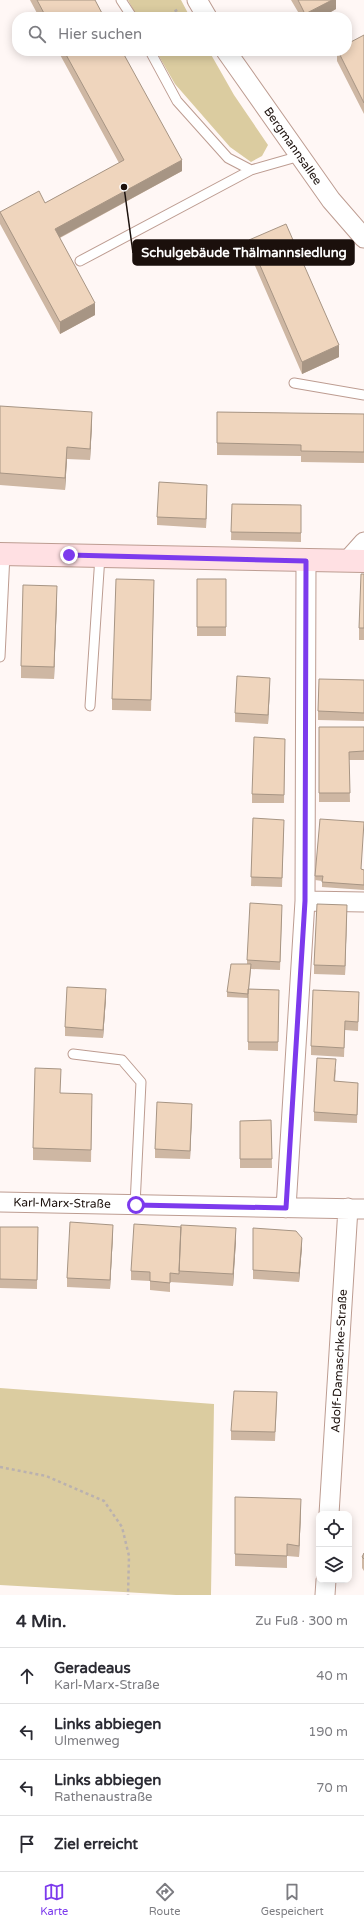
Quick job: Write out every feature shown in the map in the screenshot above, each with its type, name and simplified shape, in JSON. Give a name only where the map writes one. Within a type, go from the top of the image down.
[{"type":"main road","points":[[3,554],[355,561]]},
{"type":"street","points":[[197,0],[204,12]]},
{"type":"street","name":"Bergmannsallee","points":[[230,56],[331,200],[364,238]]},
{"type":"street","points":[[355,561],[364,542]]},
{"type":"street","points":[[286,1208],[305,901],[306,561]]},
{"type":"street","points":[[305,901],[364,902]]},
{"type":"street","name":"Karl-Marx-Straße","points":[[0,1202],[356,1208]]},
{"type":"street","name":"Adolf-Damaschke-Straße","points":[[330,1511],[356,1208]]},
{"type":"street","points":[[325,1595],[326,1583]]},
{"type":"lane","points":[[121,0],[129,12]]},
{"type":"lane","points":[[153,56],[177,101],[228,158],[251,170]]},
{"type":"lane","points":[[80,261],[251,170],[300,156]]},
{"type":"lane","points":[[294,383],[364,395]]},
{"type":"lane","points":[[0,657],[3,554]]},
{"type":"lane","points":[[90,706],[100,556]]},
{"type":"lane","points":[[73,1054],[122,1060],[141,1082],[136,1205]]},
{"type":"path","points":[[0,1467],[46,1476],[104,1501],[122,1527],[126,1541],[129,1556],[128,1595]]},
{"type":"shaded area","points":[[128,0],[181,0],[187,12],[134,12]]},
{"type":"shaded area","points":[[159,56],[212,56],[234,95],[268,145],[262,156],[251,162],[230,147],[175,84]]},
{"type":"shaded area","points":[[0,1388],[214,1404],[211,1595],[176,1595],[0,1585]]},
{"type":"building","points":[[37,0],[95,0],[101,12],[43,12]]},
{"type":"building","points":[[298,0],[332,0],[309,12],[304,12]]},
{"type":"building","points":[[364,35],[364,103],[340,56],[352,56],[352,41]]},
{"type":"building","points":[[67,56],[125,56],[182,160],[55,229],[95,303],[60,322],[0,212],[39,191],[45,203],[124,160]]},
{"type":"building","points":[[286,224],[339,345],[302,362],[249,240]]},
{"type":"building","points":[[0,406],[92,412],[90,449],[67,447],[65,478],[0,473]]},
{"type":"building","points":[[217,412],[364,414],[364,452],[301,451],[301,445],[217,443]]},
{"type":"building","points":[[159,482],[207,485],[206,519],[157,517]]},
{"type":"building","points":[[232,504],[301,505],[301,533],[231,532]]},
{"type":"building","points":[[361,574],[364,574],[364,628],[359,628]]},
{"type":"building","points":[[116,579],[154,580],[151,700],[112,699]]},
{"type":"building","points":[[197,579],[226,579],[226,627],[197,627]]},
{"type":"building","points":[[23,585],[57,586],[54,667],[21,666]]},
{"type":"building","points":[[237,676],[270,678],[268,715],[235,713]]},
{"type":"building","points":[[319,679],[364,680],[364,713],[318,711]]},
{"type":"building","points":[[319,727],[364,727],[364,751],[349,752],[350,793],[319,793]]},
{"type":"building","points":[[254,737],[285,739],[284,795],[252,794]]},
{"type":"building","points":[[253,818],[284,820],[282,878],[251,877]]},
{"type":"building","points":[[320,819],[364,822],[361,869],[364,870],[364,885],[322,882],[323,876],[315,876]]},
{"type":"building","points":[[250,903],[282,905],[280,962],[247,960]]},
{"type":"building","points":[[317,904],[347,905],[345,966],[314,965]]},
{"type":"building","points":[[231,964],[251,964],[248,994],[227,992]]},
{"type":"building","points":[[67,987],[106,989],[103,1030],[65,1027]]},
{"type":"building","points":[[248,989],[279,990],[278,1042],[248,1042]]},
{"type":"building","points":[[313,990],[359,992],[358,1022],[345,1021],[344,1048],[311,1046]]},
{"type":"building","points":[[317,1058],[336,1059],[334,1081],[358,1083],[357,1115],[314,1112]]},
{"type":"building","points":[[35,1068],[61,1069],[60,1093],[92,1094],[91,1150],[33,1148]]},
{"type":"building","points":[[157,1102],[192,1104],[190,1151],[155,1149]]},
{"type":"building","points":[[271,1120],[272,1159],[240,1159],[240,1121]]},
{"type":"building","points":[[70,1222],[113,1225],[110,1280],[67,1278]]},
{"type":"building","points":[[134,1224],[181,1227],[179,1274],[170,1273],[170,1283],[150,1281],[150,1272],[131,1271]]},
{"type":"building","points":[[181,1225],[236,1228],[233,1274],[179,1271]]},
{"type":"building","points":[[0,1227],[38,1227],[37,1280],[0,1279]]},
{"type":"building","points":[[253,1228],[296,1231],[302,1238],[299,1273],[253,1270]]},
{"type":"building","points":[[234,1391],[277,1392],[275,1432],[231,1431]]},
{"type":"building","points":[[235,1497],[301,1499],[299,1546],[287,1544],[287,1556],[235,1554]]},
{"type":"place","name":"Schulgebäude Thälmannsiedlung","points":[[124,187]]},
{"type":"route","points":[[69,555],[306,561],[305,901],[286,1208],[136,1205]]}]
